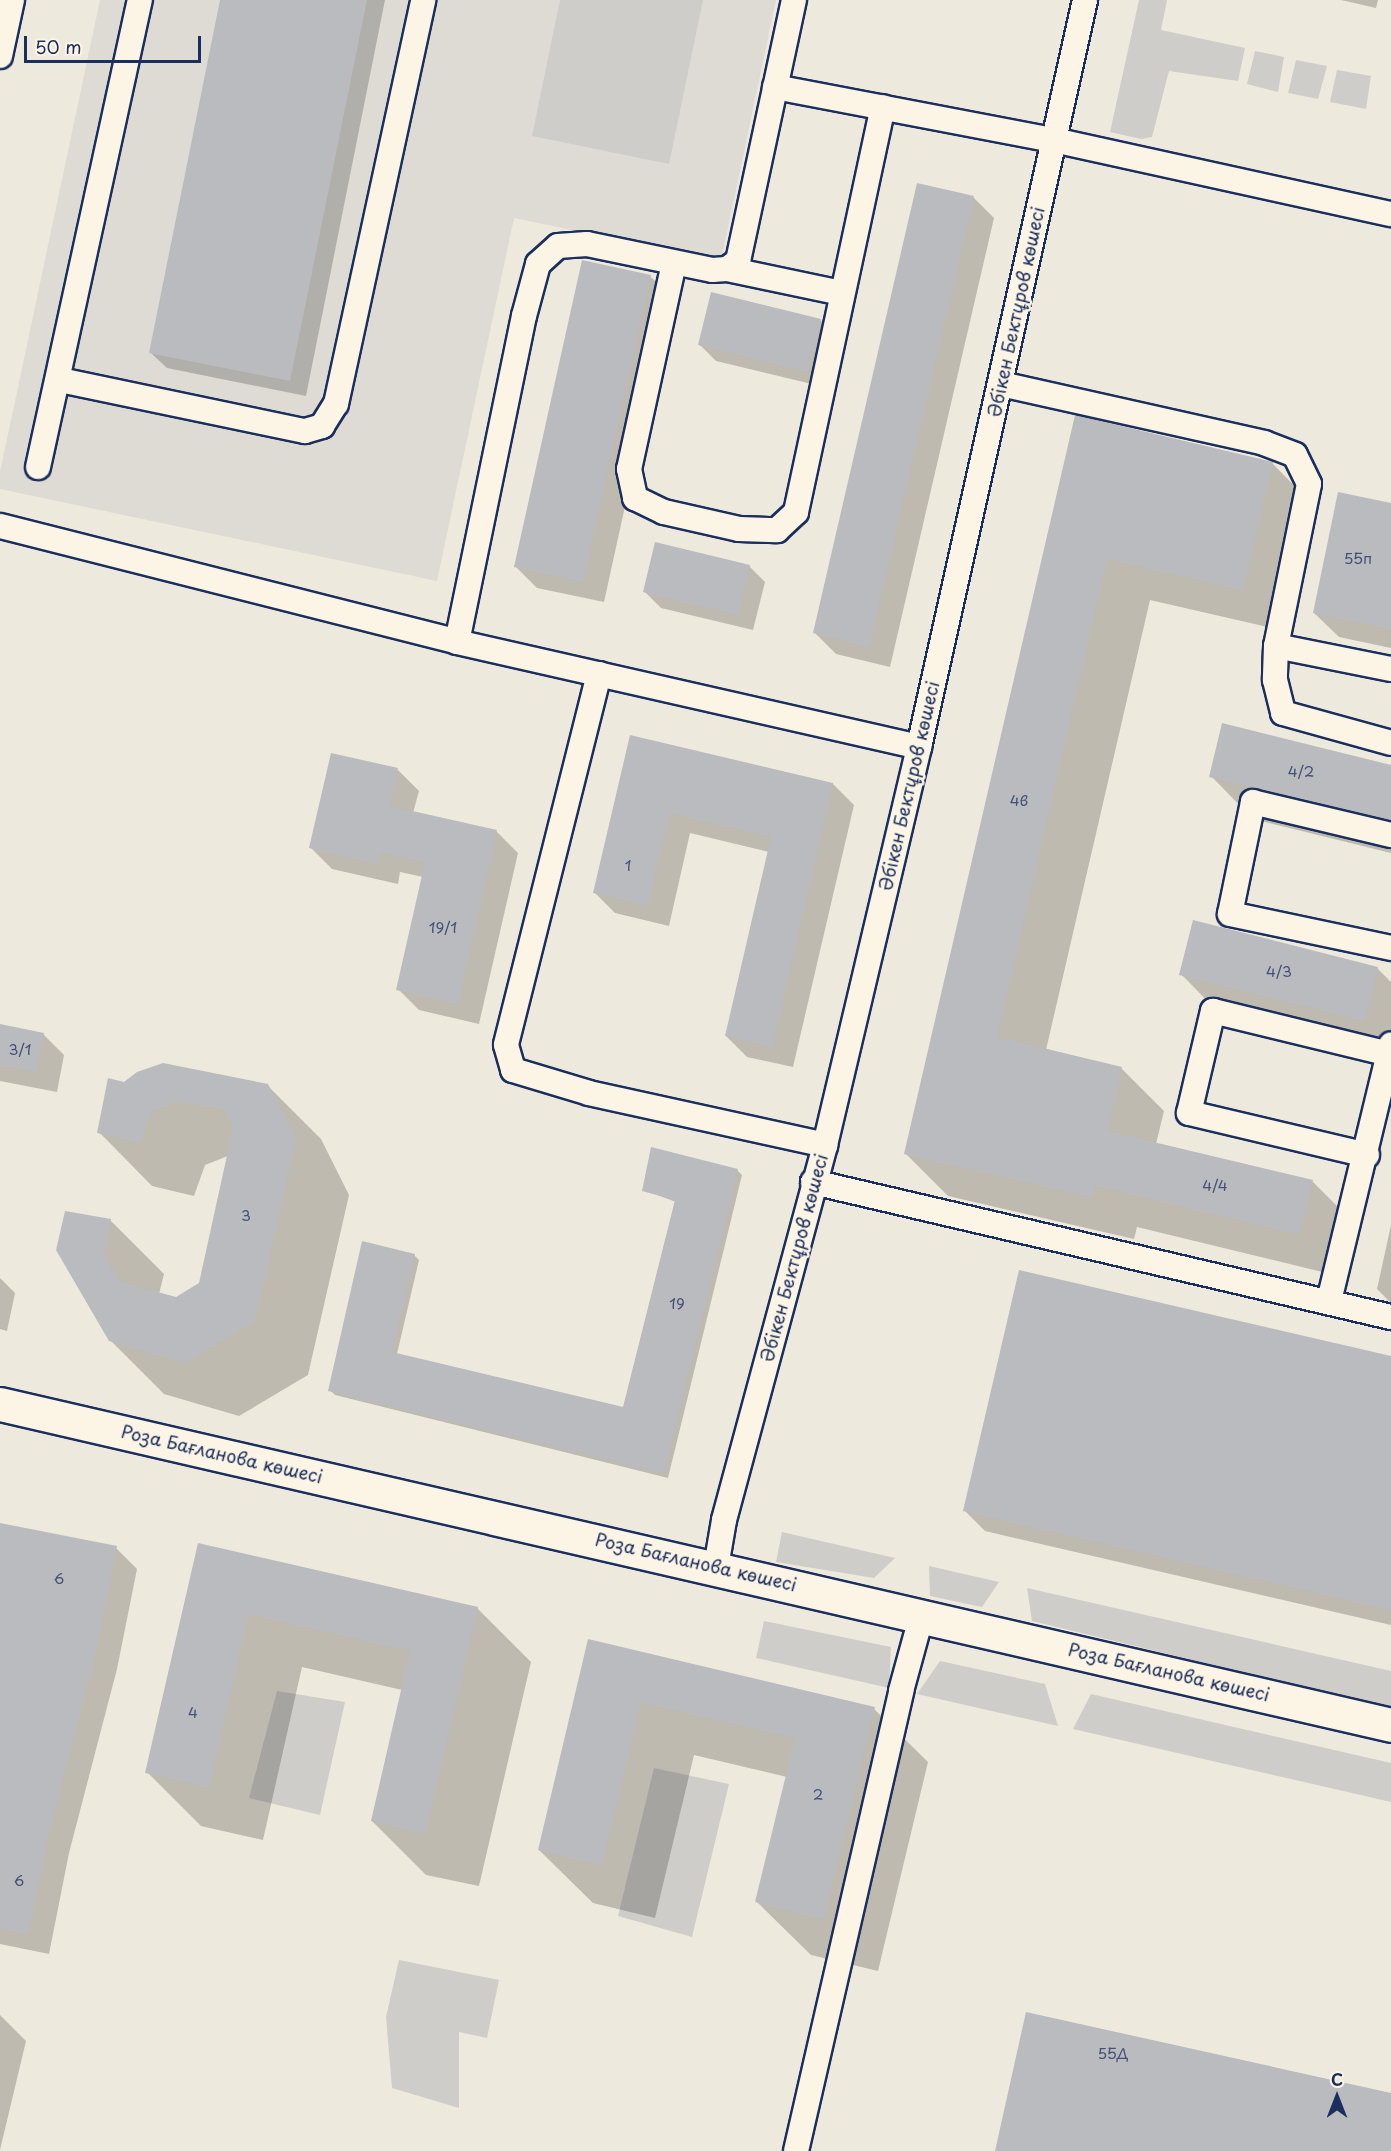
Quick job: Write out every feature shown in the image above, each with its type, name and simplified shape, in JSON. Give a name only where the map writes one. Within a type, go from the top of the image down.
[{"type":"street","points":[[0,56],[12,0]]},
{"type":"street","points":[[38,467],[60,380],[140,0]]},
{"type":"street","points":[[60,380],[305,431],[322,426],[336,404],[423,0]]},
{"type":"street","points":[[727,269],[738,261],[744,243],[794,0]]},
{"type":"street","name":"Әбікен Бектұров көшесі","points":[[716,1567],[724,1520],[825,1144],[919,747],[1085,0]]},
{"type":"street","points":[[775,87],[1054,140],[1391,214]]},
{"type":"street","points":[[674,262],[629,469],[635,498],[664,512],[739,529],[777,530],[796,512],[882,107]]},
{"type":"street","points":[[457,642],[524,316],[538,264],[558,246],[587,244],[712,270],[727,269],[842,293]]},
{"type":"street","points":[[1001,384],[1264,443],[1295,455],[1309,484],[1276,646],[1275,680],[1283,713],[1391,743]]},
{"type":"street","points":[[0,526],[457,642],[919,747]]},
{"type":"street","points":[[1276,646],[1391,669]]},
{"type":"street","points":[[599,674],[506,1045],[513,1071],[589,1093],[825,1144]]},
{"type":"street","points":[[1391,835],[1252,802],[1230,914],[1391,948]]},
{"type":"street","points":[[1329,1301],[1367,1155],[1390,1049],[1213,1011],[1189,1113],[1367,1155]]},
{"type":"street","points":[[813,1182],[1391,1317]]},
{"type":"street","name":"Роза Бағланова көшесі","points":[[0,1404],[922,1614],[1391,1725]]},
{"type":"street","points":[[796,2151],[922,1614]]},
{"type":"shaded area","points":[[100,0],[776,0],[721,261],[514,218],[437,581],[0,489],[0,472]]},
{"type":"shaded area","points":[[560,0],[703,0],[669,164],[532,136]]},
{"type":"shaded area","points":[[1139,0],[1167,0],[1161,30],[1245,48],[1238,81],[1169,71],[1152,137],[1141,139],[1110,132]]},
{"type":"shaded area","points":[[1255,51],[1284,57],[1278,92],[1247,84]]},
{"type":"shaded area","points":[[1296,60],[1327,66],[1318,99],[1288,93]]},
{"type":"shaded area","points":[[1337,70],[1371,76],[1366,109],[1330,102]]},
{"type":"shaded area","points":[[782,1532],[895,1558],[874,1578],[776,1562]]},
{"type":"shaded area","points":[[929,1566],[999,1582],[982,1607],[930,1596]]},
{"type":"shaded area","points":[[1027,1588],[1391,1671],[1391,1708],[1032,1621]]},
{"type":"shaded area","points":[[764,1621],[891,1647],[889,1688],[756,1658]]},
{"type":"shaded area","points":[[940,1661],[1045,1684],[1058,1726],[917,1694]]},
{"type":"shaded area","points":[[277,1691],[345,1702],[320,1815],[249,1798]]},
{"type":"shaded area","points":[[1091,1694],[1391,1763],[1391,1802],[1073,1729]]},
{"type":"shaded area","points":[[654,1768],[729,1784],[692,1937],[618,1916]]},
{"type":"shaded area","points":[[399,1960],[499,1980],[487,2038],[459,2032],[459,2108],[392,2088],[386,2017]]},
{"type":"building","points":[[220,0],[367,0],[290,381],[149,353]]},
{"type":"building","points":[[917,183],[974,196],[869,647],[813,633]]},
{"type":"building","points":[[582,260],[651,275],[583,582],[514,567]]},
{"type":"building","points":[[711,292],[821,319],[808,372],[698,345]]},
{"type":"building","points":[[1075,415],[1273,462],[1243,590],[1107,559],[997,1037],[1122,1067],[1107,1131],[1313,1180],[1300,1235],[1095,1185],[1092,1197],[904,1154]]},
{"type":"building","points":[[1338,492],[1391,503],[1391,629],[1313,613]]},
{"type":"building","points":[[655,542],[750,565],[738,615],[643,592]]},
{"type":"building","points":[[1222,723],[1391,765],[1391,820],[1209,777]]},
{"type":"building","points":[[630,735],[833,783],[772,1047],[725,1036],[771,837],[669,813],[648,906],[593,893]]},
{"type":"building","points":[[331,753],[398,768],[390,806],[497,830],[458,1004],[396,990],[425,862],[380,852],[377,864],[309,848]]},
{"type":"building","points":[[1193,920],[1378,967],[1365,1021],[1179,975]]},
{"type":"building","points":[[0,1024],[44,1033],[36,1072],[0,1065]]},
{"type":"building","points":[[163,1063],[268,1084],[296,1140],[255,1321],[185,1363],[109,1341],[56,1250],[65,1211],[111,1219],[103,1255],[121,1282],[176,1297],[199,1283],[233,1128],[225,1109],[175,1102],[152,1111],[140,1143],[97,1133],[108,1078],[124,1082],[137,1072]]},
{"type":"building","points":[[651,1147],[738,1169],[664,1474],[328,1391],[362,1241],[415,1254],[392,1352],[623,1407],[675,1200],[642,1191]]},
{"type":"building","points":[[1019,1270],[1391,1356],[1391,1610],[963,1511]]},
{"type":"building","points":[[0,1523],[117,1546],[97,1648],[49,1832],[28,1934],[0,1928]]},
{"type":"building","points":[[198,1543],[478,1607],[425,1834],[371,1821],[410,1651],[249,1614],[209,1787],[145,1773]]},
{"type":"building","points":[[588,1639],[875,1707],[824,1919],[755,1902],[795,1738],[641,1702],[602,1865],[538,1850]]},
{"type":"building","points":[[1026,2012],[1391,2093],[1391,2151],[995,2151]]}]
